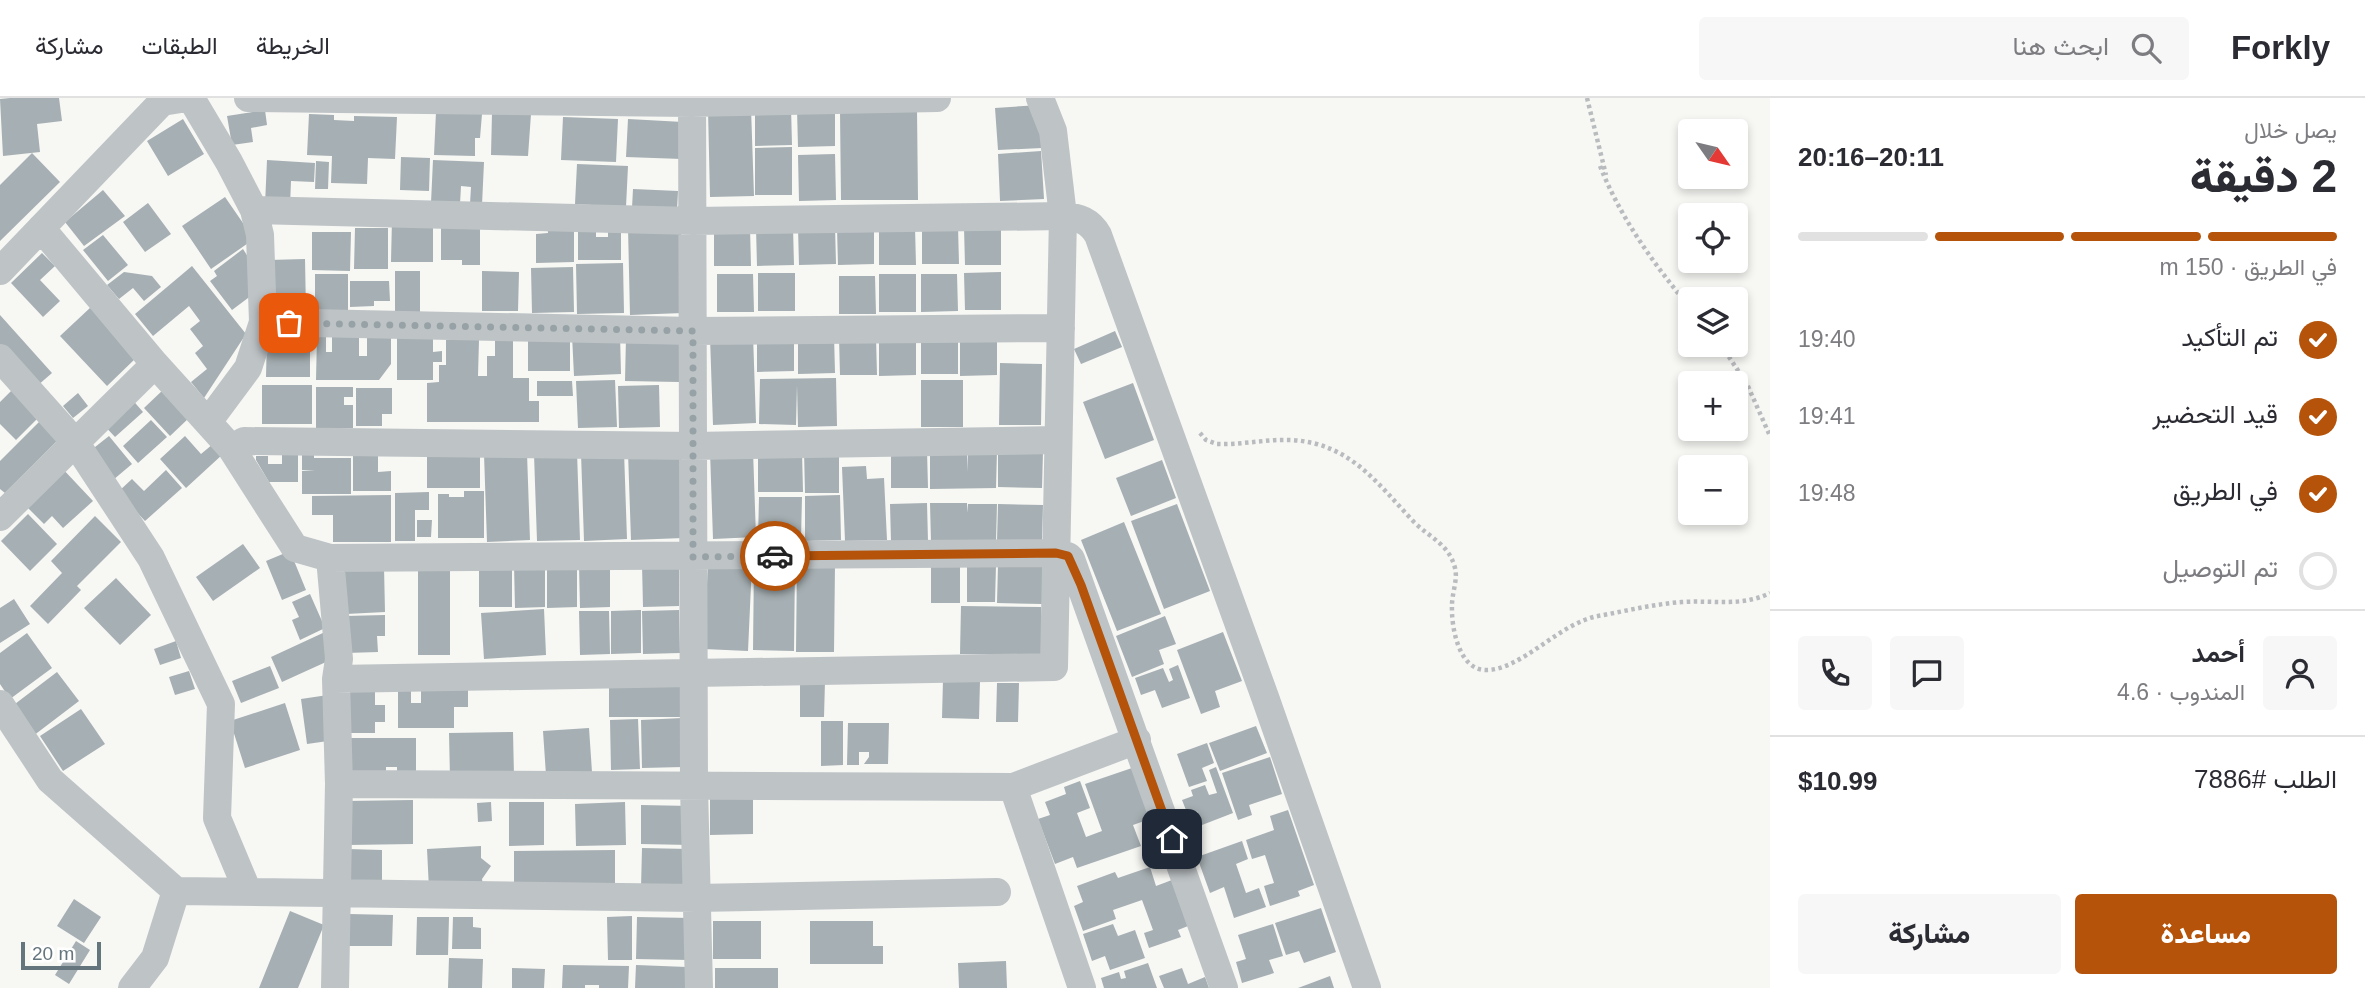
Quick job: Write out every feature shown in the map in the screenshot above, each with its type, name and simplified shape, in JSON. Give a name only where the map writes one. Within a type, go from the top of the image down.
[{"type":"street","points":[[248,98],[937,98]]},
{"type":"street","points":[[336,679],[1054,667],[1063,216],[1053,131],[1040,98]]},
{"type":"street","points":[[0,271],[176,99],[254,209],[260,235],[263,322],[248,368],[208,422]]},
{"type":"street","points":[[692,100],[694,787],[699,988]]},
{"type":"street","points":[[254,209],[693,221],[1078,216],[1087,222],[1098,235],[1367,988]]},
{"type":"street","points":[[41,228],[155,364],[231,449],[295,548],[330,558],[1056,553],[1068,556],[1137,740],[1224,988]]},
{"type":"street","points":[[263,322],[693,331],[1061,328]]},
{"type":"street","points":[[0,358],[75,442],[151,558],[220,704],[218,818],[248,892]]},
{"type":"street","points":[[0,517],[155,364]]},
{"type":"street","points":[[231,449],[244,441],[693,446],[1058,440]]},
{"type":"street","points":[[330,558],[340,659],[336,679],[339,784],[335,988]]},
{"type":"street","points":[[0,705],[50,780],[176,891],[696,898],[997,892]]},
{"type":"street","points":[[339,784],[1013,787],[1137,740]]},
{"type":"street","points":[[1013,787],[1082,988]]},
{"type":"street","points":[[132,988],[155,958],[176,891]]},
{"type":"path","points":[[1587,98],[1611,195]]},
{"type":"path","points":[[1600,166],[1611,195],[1626,221],[1678,293]]},
{"type":"path","points":[[1729,357],[1747,384],[1770,436]]},
{"type":"path","points":[[1164,417],[1178,415],[1191,423],[1206,440],[1217,444],[1293,440],[1335,449],[1363,469],[1419,527],[1447,548],[1456,570],[1451,606],[1454,632],[1464,656],[1474,667],[1485,670],[1509,664],[1584,618],[1680,602],[1754,601],[1770,593]]},
{"type":"building","points":[[59,98],[62,121],[37,124],[40,152],[3,156],[0,99]]},
{"type":"building","points":[[1039,105],[1042,148],[998,150],[995,108]]},
{"type":"building","points":[[791,107],[792,145],[755,146],[755,108]]},
{"type":"building","points":[[751,108],[754,196],[710,197],[708,109]]},
{"type":"building","points":[[835,108],[835,146],[798,147],[797,109]]},
{"type":"building","points":[[265,110],[267,125],[251,128],[253,142],[232,145],[227,116]]},
{"type":"building","points":[[917,110],[918,200],[841,200],[840,111]]},
{"type":"building","points":[[436,112],[482,114],[480,138],[475,138],[475,156],[434,155]]},
{"type":"building","points":[[492,113],[531,114],[528,156],[491,155]]},
{"type":"building","points":[[309,114],[334,115],[334,120],[354,121],[354,116],[397,117],[395,159],[368,158],[367,184],[331,183],[332,156],[307,155]]},
{"type":"building","points":[[563,117],[618,119],[616,162],[561,160]]},
{"type":"building","points":[[183,119],[204,154],[168,176],[147,141]]},
{"type":"building","points":[[628,119],[683,122],[682,159],[626,157]]},
{"type":"building","points":[[792,147],[792,195],[755,195],[755,148]]},
{"type":"building","points":[[1041,151],[1044,199],[1000,201],[998,154]]},
{"type":"building","points":[[32,153],[60,182],[0,241],[0,185]]},
{"type":"building","points":[[835,154],[836,200],[799,201],[798,155]]},
{"type":"building","points":[[401,157],[430,158],[429,191],[400,190]]},
{"type":"building","points":[[267,160],[315,163],[314,182],[291,181],[290,206],[265,205]]},
{"type":"building","points":[[433,160],[484,162],[482,205],[470,204],[471,187],[461,186],[460,204],[431,203]]},
{"type":"building","points":[[316,161],[329,162],[328,189],[315,189]]},
{"type":"building","points":[[577,164],[628,166],[626,207],[575,204]]},
{"type":"building","points":[[633,189],[678,191],[677,210],[632,208]]},
{"type":"building","points":[[103,190],[125,216],[84,246],[65,222]]},
{"type":"building","points":[[225,197],[254,239],[211,269],[182,226]]},
{"type":"building","points":[[148,203],[171,234],[145,252],[123,222]]},
{"type":"building","points":[[392,219],[433,220],[433,262],[391,262]]},
{"type":"building","points":[[574,221],[574,262],[536,263],[536,234],[548,233],[547,222]]},
{"type":"building","points":[[608,222],[621,222],[621,260],[578,260],[578,223],[596,223],[596,237],[608,237]]},
{"type":"building","points":[[441,224],[480,224],[480,265],[462,265],[462,260],[441,260]]},
{"type":"building","points":[[681,225],[683,313],[630,315],[628,227]]},
{"type":"building","points":[[835,226],[836,264],[799,265],[798,227]]},
{"type":"building","points":[[874,226],[874,264],[838,265],[837,227]]},
{"type":"building","points":[[958,226],[959,264],[922,264],[922,227]]},
{"type":"building","points":[[793,227],[794,265],[757,266],[756,228]]},
{"type":"building","points":[[879,227],[915,227],[916,265],[879,265]]},
{"type":"building","points":[[964,227],[1001,227],[1001,265],[965,265]]},
{"type":"building","points":[[355,228],[388,228],[388,269],[354,269]]},
{"type":"building","points":[[714,228],[750,228],[751,266],[714,266]]},
{"type":"building","points":[[312,232],[351,232],[350,271],[312,270]]},
{"type":"building","points":[[103,235],[128,265],[108,281],[83,250]]},
{"type":"building","points":[[243,249],[250,260],[252,295],[232,310],[210,281],[217,276],[214,271]]},
{"type":"building","points":[[42,253],[55,266],[40,280],[60,301],[43,317],[11,283]]},
{"type":"building","points":[[305,259],[306,312],[270,313],[269,260]]},
{"type":"building","points":[[623,263],[624,313],[577,314],[576,264]]},
{"type":"building","points":[[192,266],[246,334],[204,398],[191,382],[207,369],[195,353],[203,346],[190,329],[200,321],[189,306],[153,336],[135,314]]},
{"type":"building","points":[[573,267],[574,312],[532,313],[531,268]]},
{"type":"building","points":[[395,271],[420,271],[420,313],[395,313]]},
{"type":"building","points":[[482,271],[519,272],[518,311],[482,311]]},
{"type":"building","points":[[124,272],[152,276],[161,287],[144,301],[133,288],[119,299],[107,285]]},
{"type":"building","points":[[1001,272],[1001,310],[965,310],[964,273]]},
{"type":"building","points":[[758,273],[795,273],[795,311],[758,311]]},
{"type":"building","points":[[315,274],[348,274],[348,312],[315,312]]},
{"type":"building","points":[[717,274],[753,274],[754,312],[717,312]]},
{"type":"building","points":[[879,274],[916,274],[916,312],[879,312]]},
{"type":"building","points":[[921,274],[957,274],[958,311],[921,312]]},
{"type":"building","points":[[839,276],[875,276],[876,314],[839,314]]},
{"type":"building","points":[[350,281],[389,281],[390,301],[374,301],[374,306],[350,307]]},
{"type":"building","points":[[91,307],[137,357],[107,386],[60,336]]},
{"type":"building","points":[[0,315],[52,373],[37,386],[0,346]]},
{"type":"building","points":[[1115,331],[1122,347],[1081,364],[1074,349]]},
{"type":"building","points":[[794,333],[794,371],[757,372],[757,334]]},
{"type":"building","points":[[620,334],[621,374],[574,376],[572,335]]},
{"type":"building","points":[[753,335],[756,423],[713,425],[710,337]]},
{"type":"building","points":[[834,335],[835,373],[798,374],[798,336]]},
{"type":"building","points":[[267,336],[283,336],[283,350],[296,350],[297,336],[310,336],[310,377],[266,377]]},
{"type":"building","points":[[317,336],[326,336],[326,352],[332,352],[332,336],[359,336],[359,356],[367,356],[367,336],[391,336],[391,364],[379,380],[316,380]]},
{"type":"building","points":[[958,336],[958,374],[921,374],[921,337]]},
{"type":"building","points":[[626,337],[680,337],[679,382],[625,381]]},
{"type":"building","points":[[839,337],[876,337],[877,375],[840,375]]},
{"type":"building","points":[[879,337],[916,337],[916,375],[879,376]]},
{"type":"building","points":[[997,337],[997,375],[960,376],[960,338]]},
{"type":"building","points":[[397,338],[433,338],[433,352],[442,351],[442,362],[433,362],[433,380],[397,380]]},
{"type":"building","points":[[528,338],[570,338],[570,371],[528,371]]},
{"type":"building","points":[[446,340],[479,340],[478,376],[487,376],[487,356],[495,356],[495,340],[513,340],[513,378],[529,378],[529,401],[539,401],[539,422],[427,422],[427,383],[439,382],[439,365],[446,365]]},
{"type":"building","points":[[1000,363],[1042,364],[1041,425],[999,425]]},
{"type":"building","points":[[836,378],[837,426],[798,427],[797,385],[796,425],[759,424],[760,379]]},
{"type":"building","points":[[615,380],[617,427],[578,428],[576,381]]},
{"type":"building","points":[[921,380],[963,380],[963,427],[921,427]]},
{"type":"building","points":[[537,381],[572,381],[573,396],[537,396]]},
{"type":"building","points":[[1133,383],[1154,440],[1105,459],[1083,402]]},
{"type":"building","points":[[262,385],[312,385],[312,424],[262,424]]},
{"type":"building","points":[[659,385],[660,427],[619,428],[618,386]]},
{"type":"building","points":[[316,387],[353,387],[353,397],[344,397],[344,405],[353,405],[353,428],[316,428]]},
{"type":"building","points":[[356,388],[392,388],[392,414],[382,414],[382,426],[356,426]]},
{"type":"building","points":[[164,389],[190,417],[170,436],[144,408]]},
{"type":"building","points":[[12,390],[39,417],[16,440],[0,424],[0,402]]},
{"type":"building","points":[[78,393],[88,406],[73,418],[63,406]]},
{"type":"building","points":[[130,397],[143,412],[115,437],[101,422]]},
{"type":"building","points":[[43,418],[61,437],[5,493],[0,489],[0,461]]},
{"type":"building","points":[[151,420],[167,437],[138,463],[123,446]]},
{"type":"building","points":[[109,436],[132,464],[113,480],[90,451]]},
{"type":"building","points":[[185,436],[201,454],[213,444],[223,454],[186,488],[160,459]]},
{"type":"building","points":[[839,449],[839,493],[805,493],[804,450]]},
{"type":"building","points":[[681,450],[683,538],[631,540],[628,452]]},
{"type":"building","points":[[753,450],[756,537],[713,539],[710,451]]},
{"type":"building","points":[[927,450],[928,488],[891,488],[891,451]]},
{"type":"building","points":[[968,450],[997,450],[996,488],[930,489],[930,452],[967,451],[968,472]]},
{"type":"building","points":[[998,450],[1043,451],[1042,488],[998,487]]},
{"type":"building","points":[[282,451],[298,451],[298,482],[269,482],[256,460],[256,456],[268,456],[268,464],[282,464]]},
{"type":"building","points":[[427,451],[480,451],[480,488],[427,488]]},
{"type":"building","points":[[624,451],[627,539],[584,541],[581,453]]},
{"type":"building","points":[[758,451],[802,451],[803,492],[758,492]]},
{"type":"building","points":[[302,452],[314,452],[314,458],[351,458],[351,494],[302,494],[302,471],[315,471],[302,470]]},
{"type":"building","points":[[577,452],[580,540],[537,541],[534,454]]},
{"type":"building","points":[[353,453],[378,453],[378,472],[391,471],[391,491],[353,491]]},
{"type":"building","points":[[527,453],[530,540],[487,542],[484,454]]},
{"type":"building","points":[[1162,460],[1176,498],[1131,516],[1116,478]]},
{"type":"building","points":[[60,466],[93,501],[63,528],[52,516],[44,524],[22,502]]},
{"type":"building","points":[[866,466],[867,479],[884,478],[887,540],[845,541],[842,467]]},
{"type":"building","points":[[166,470],[182,488],[145,521],[118,492],[132,479],[144,491]]},
{"type":"building","points":[[464,491],[484,491],[484,538],[438,538],[438,494],[464,497]]},
{"type":"building","points":[[429,492],[429,510],[415,510],[415,541],[395,541],[395,493]]},
{"type":"building","points":[[391,495],[391,542],[333,542],[333,515],[312,515],[312,496]]},
{"type":"building","points":[[840,495],[841,540],[805,541],[805,496]]},
{"type":"building","points":[[759,497],[802,497],[801,539],[758,539]]},
{"type":"building","points":[[927,503],[928,541],[891,541],[890,504]]},
{"type":"building","points":[[930,503],[967,503],[967,513],[968,504],[997,504],[996,542],[931,542]]},
{"type":"building","points":[[998,504],[1043,505],[1042,542],[997,542]]},
{"type":"building","points":[[1177,504],[1210,591],[1164,609],[1131,521]]},
{"type":"building","points":[[28,514],[57,544],[30,571],[1,541]]},
{"type":"building","points":[[95,516],[121,542],[77,586],[81,590],[48,624],[30,606],[62,573],[51,561]]},
{"type":"building","points":[[417,520],[432,520],[431,537],[417,537]]},
{"type":"building","points":[[1124,522],[1161,614],[1117,631],[1081,540]]},
{"type":"building","points":[[243,544],[260,568],[213,601],[196,577]]},
{"type":"building","points":[[290,551],[306,590],[282,600],[266,561]]},
{"type":"building","points":[[708,562],[752,563],[748,651],[704,649]]},
{"type":"building","points":[[754,562],[795,563],[794,651],[753,650]]},
{"type":"building","points":[[679,563],[679,606],[643,607],[642,564]]},
{"type":"building","points":[[797,563],[835,564],[834,652],[796,652]]},
{"type":"building","points":[[514,564],[545,564],[545,607],[515,608]]},
{"type":"building","points":[[547,564],[577,564],[577,607],[547,608]]},
{"type":"building","points":[[579,564],[610,564],[610,607],[580,608]]},
{"type":"building","points":[[931,565],[960,566],[960,603],[931,603]]},
{"type":"building","points":[[967,565],[996,565],[995,602],[967,602]]},
{"type":"building","points":[[998,565],[1042,567],[1042,604],[997,603]]},
{"type":"building","points":[[479,566],[512,566],[512,607],[479,607]]},
{"type":"building","points":[[384,567],[385,612],[346,614],[344,569]]},
{"type":"building","points":[[418,568],[450,568],[450,655],[418,655]]},
{"type":"building","points":[[116,578],[151,615],[120,645],[84,608]]},
{"type":"building","points":[[310,594],[325,628],[300,640],[292,620],[299,617],[292,602]]},
{"type":"building","points":[[14,599],[30,624],[0,643],[0,608]]},
{"type":"building","points":[[961,606],[1041,607],[1041,654],[960,654]]},
{"type":"building","points":[[544,609],[546,655],[484,659],[481,613]]},
{"type":"building","points":[[641,610],[641,653],[611,654],[611,611]]},
{"type":"building","points":[[679,610],[680,653],[643,654],[642,611]]},
{"type":"building","points":[[579,611],[609,611],[610,654],[580,655]]},
{"type":"building","points":[[385,615],[385,636],[377,636],[378,652],[346,653],[346,616]]},
{"type":"building","points":[[1165,616],[1176,644],[1159,650],[1164,664],[1132,677],[1116,636]]},
{"type":"building","points":[[325,632],[337,657],[282,682],[271,657]]},
{"type":"building","points":[[1223,632],[1242,681],[1215,691],[1220,707],[1201,714],[1177,650]]},
{"type":"building","points":[[27,633],[52,668],[10,699],[0,684],[0,653]]},
{"type":"building","points":[[176,641],[181,658],[160,665],[154,649]]},
{"type":"building","points":[[1178,665],[1190,698],[1162,708],[1155,690],[1141,695],[1135,678],[1163,668],[1169,682],[1173,680],[1169,669]]},
{"type":"building","points":[[270,666],[279,688],[241,703],[232,681]]},
{"type":"building","points":[[189,671],[195,689],[175,695],[169,677]]},
{"type":"building","points":[[57,672],[79,701],[33,736],[11,707]]},
{"type":"building","points":[[682,676],[682,717],[609,717],[609,677]]},
{"type":"building","points":[[943,680],[980,681],[979,719],[942,718]]},
{"type":"building","points":[[800,681],[825,681],[824,717],[800,717]]},
{"type":"building","points":[[997,683],[1019,683],[1018,722],[996,722]]},
{"type":"building","points":[[398,687],[411,687],[411,703],[421,703],[421,687],[468,687],[468,707],[454,707],[454,728],[398,728]]},
{"type":"building","points":[[350,690],[375,690],[375,705],[385,705],[385,722],[375,722],[375,733],[350,733]]},
{"type":"building","points":[[328,695],[335,740],[307,744],[301,699]]},
{"type":"building","points":[[285,703],[300,750],[245,768],[230,721]]},
{"type":"building","points":[[81,709],[105,744],[63,771],[40,736]]},
{"type":"building","points":[[682,718],[683,767],[642,768],[641,720]]},
{"type":"building","points":[[638,719],[640,769],[611,770],[610,720]]},
{"type":"building","points":[[821,721],[843,721],[843,765],[821,766]]},
{"type":"building","points":[[848,723],[889,723],[888,764],[864,764],[869,752],[859,752],[859,765],[847,765]]},
{"type":"building","points":[[1256,726],[1267,753],[1220,771],[1209,743]]},
{"type":"building","points":[[589,728],[592,772],[546,775],[543,731]]},
{"type":"building","points":[[513,732],[514,776],[450,778],[449,733]]},
{"type":"building","points":[[344,738],[416,738],[416,771],[397,771],[397,767],[386,767],[386,771],[344,771]]},
{"type":"building","points":[[1207,743],[1214,763],[1202,768],[1207,781],[1189,787],[1177,754]]},
{"type":"building","points":[[1270,757],[1282,794],[1249,805],[1252,815],[1238,820],[1222,773]]},
{"type":"building","points":[[1216,767],[1233,813],[1202,825],[1197,811],[1188,815],[1182,800],[1193,796],[1191,790],[1205,785],[1209,795],[1217,793],[1209,770]]},
{"type":"building","points":[[1132,768],[1150,819],[1133,825],[1141,846],[1077,868],[1073,857],[1055,864],[1038,819],[1050,815],[1045,802],[1066,794],[1064,787],[1080,781],[1090,808],[1077,813],[1086,837],[1102,831],[1085,784]]},
{"type":"building","points":[[753,792],[753,834],[710,835],[710,793]]},
{"type":"building","points":[[413,800],[413,844],[348,845],[347,801]]},
{"type":"building","points":[[491,802],[492,821],[478,822],[477,803]]},
{"type":"building","points":[[509,802],[544,802],[544,845],[509,846]]},
{"type":"building","points":[[625,802],[626,845],[576,846],[575,804]]},
{"type":"building","points":[[641,805],[691,806],[690,845],[641,844]]},
{"type":"building","points":[[1288,810],[1314,885],[1298,891],[1300,896],[1270,906],[1264,886],[1274,883],[1265,855],[1252,859],[1246,840],[1274,830],[1270,816]]},
{"type":"building","points":[[1242,841],[1248,859],[1236,864],[1246,893],[1259,888],[1266,907],[1234,918],[1224,887],[1210,893],[1197,857]]},
{"type":"building","points":[[481,846],[481,858],[491,866],[482,879],[483,886],[429,889],[427,849]]},
{"type":"building","points":[[642,848],[689,849],[688,888],[641,888]]},
{"type":"building","points":[[348,849],[382,850],[382,881],[348,881]]},
{"type":"building","points":[[615,850],[615,886],[514,887],[514,851]]},
{"type":"building","points":[[1150,867],[1156,886],[1172,880],[1188,926],[1178,930],[1181,937],[1149,948],[1144,933],[1153,930],[1142,900],[1113,910],[1116,919],[1083,931],[1074,906],[1083,902],[1077,886],[1115,872],[1118,878]]},
{"type":"building","points":[[74,899],[101,917],[84,943],[57,926]]},
{"type":"building","points":[[1321,908],[1336,952],[1304,963],[1299,951],[1286,955],[1275,923]]},
{"type":"building","points":[[290,911],[324,925],[298,988],[259,988]]},
{"type":"building","points":[[349,914],[393,915],[392,946],[349,946]]},
{"type":"building","points":[[632,916],[632,960],[608,960],[607,917]]},
{"type":"building","points":[[417,917],[449,917],[448,955],[416,955]]},
{"type":"building","points":[[453,917],[473,917],[473,927],[481,928],[481,949],[452,949]]},
{"type":"building","points":[[637,917],[690,918],[689,960],[636,959]]},
{"type":"building","points":[[713,921],[761,921],[761,959],[713,959]]},
{"type":"building","points":[[810,921],[873,921],[873,946],[883,946],[883,964],[810,964]]},
{"type":"building","points":[[1113,924],[1118,936],[1135,930],[1145,958],[1110,970],[1105,956],[1092,961],[1083,934]]},
{"type":"building","points":[[1273,924],[1283,956],[1269,960],[1274,973],[1242,983],[1236,962],[1246,959],[1238,935]]},
{"type":"building","points":[[76,941],[90,950],[69,984],[55,975]]},
{"type":"building","points":[[449,958],[483,959],[482,988],[448,988]]},
{"type":"building","points":[[1006,961],[1007,988],[959,988],[958,963]]},
{"type":"building","points":[[1148,963],[1157,988],[1104,988],[1101,978],[1119,972],[1121,979],[1126,978],[1124,971]]},
{"type":"building","points":[[563,965],[629,966],[628,988],[585,985],[585,988],[562,988]]},
{"type":"building","points":[[636,965],[687,967],[686,988],[635,988]]},
{"type":"building","points":[[512,968],[545,969],[544,988],[512,988]]},
{"type":"building","points":[[715,968],[778,968],[778,988],[715,988]]},
{"type":"building","points":[[1182,968],[1188,984],[1205,977],[1209,988],[1164,988],[1159,976]]},
{"type":"building","points":[[1330,976],[1334,988],[1298,988]]},
{"type":"way so far","points":[[289,323],[693,331],[693,557],[775,556]]},
{"type":"route","points":[[775,556],[1056,553],[1068,556],[1081,585],[1172,839]]}]
